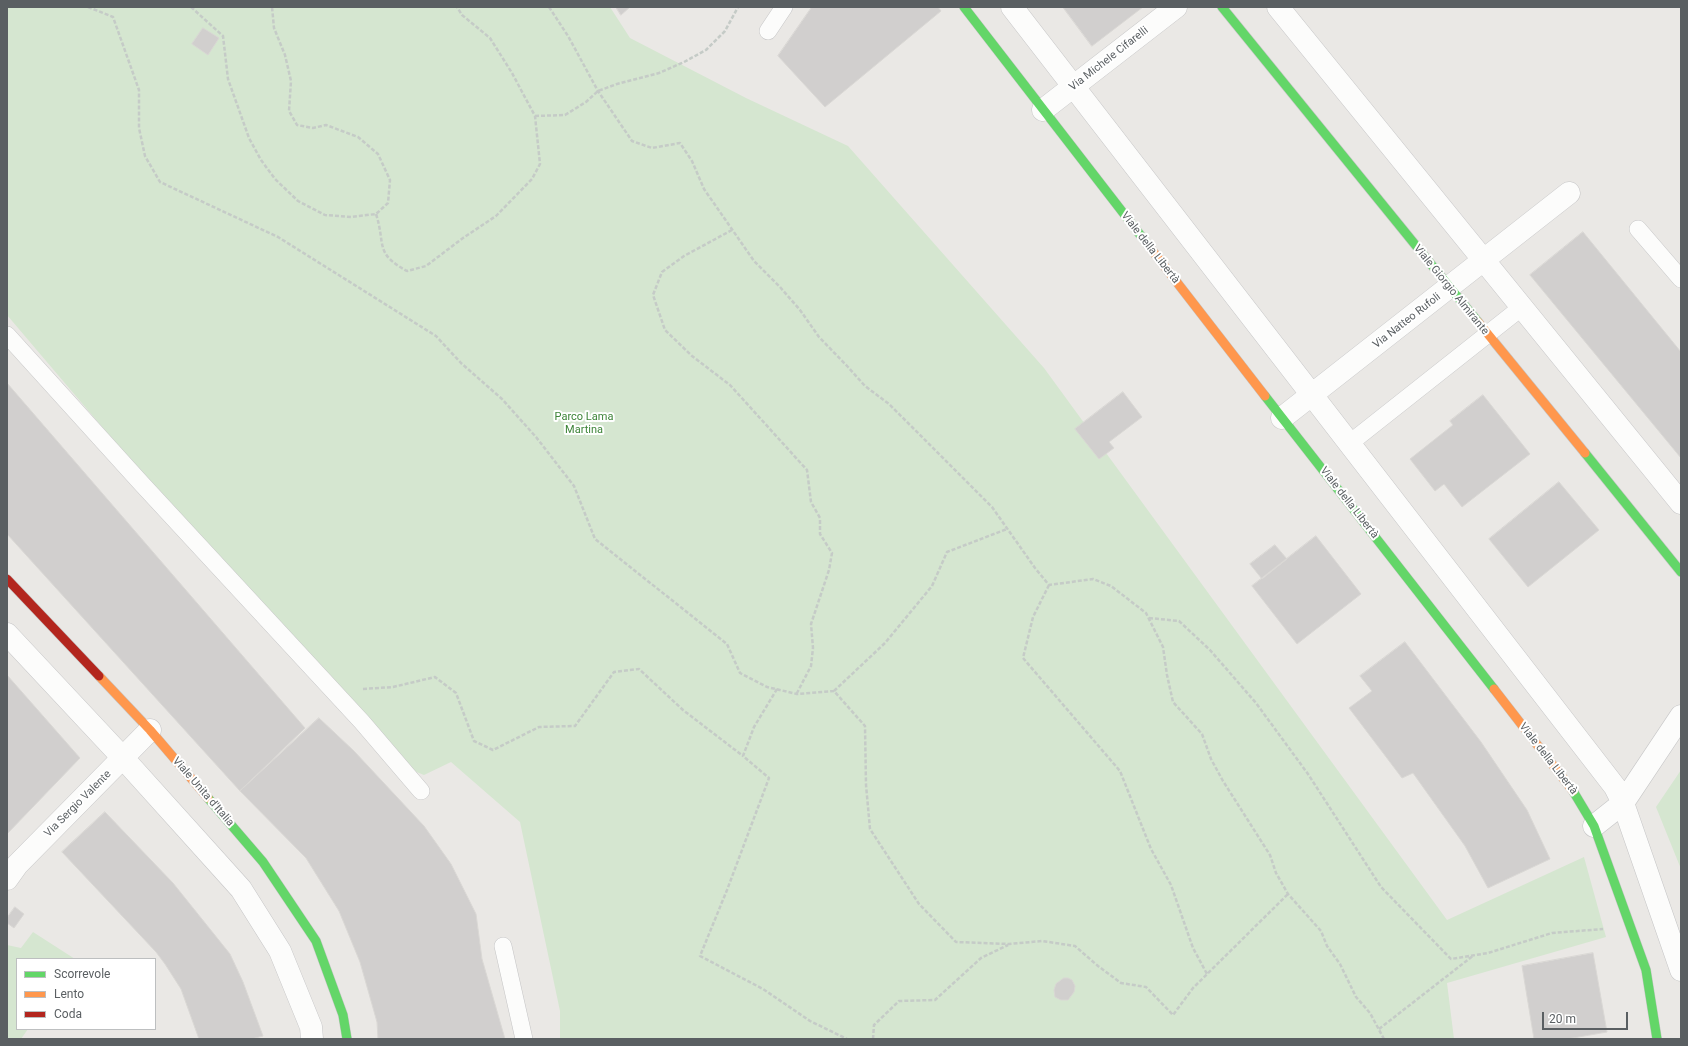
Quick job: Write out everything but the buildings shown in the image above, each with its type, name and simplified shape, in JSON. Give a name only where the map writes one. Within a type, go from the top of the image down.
[{"type":"street","name":"Viale della Libertà","points":[[964,7],[1042,110],[1577,796],[1594,826],[1646,970],[1657,1039]]},
{"type":"street","points":[[1012,7],[1615,787],[1623,803],[1681,970]]},
{"type":"street","name":"Via Michele Cifarelli","points":[[1042,110],[1176,7]]},
{"type":"street","name":"Viale Giorgio Almirante","points":[[1222,7],[1681,572]]},
{"type":"street","points":[[1278,7],[1681,503]]},
{"type":"street","name":"Via Natteo Rufoli","points":[[1282,418],[1450,288],[1569,193]]},
{"type":"street","name":"Viale Unita d'Italia","points":[[7,579],[150,730],[263,862],[316,941],[343,1015],[347,1039]]},
{"type":"street","points":[[7,634],[123,758],[241,889],[280,951],[311,1027],[312,1039]]},
{"type":"street","points":[[1594,826],[1623,803],[1681,716]]},
{"type":"street","name":"Via Sergio Valente","points":[[10,867],[150,730]]},
{"type":"lane","points":[[768,31],[784,7]]},
{"type":"lane","points":[[1638,228],[1681,279]]},
{"type":"lane","points":[[1350,443],[1522,307]]},
{"type":"lane","points":[[7,335],[141,483],[362,722],[421,791]]},
{"type":"lane","points":[[503,946],[524,1039]]},
{"type":"path","points":[[88,7],[113,17],[139,90],[139,128],[145,156],[160,182],[278,238],[436,336],[461,363],[502,399],[536,438],[574,486],[595,539],[727,644],[740,673],[767,687],[797,694],[834,692],[885,643],[932,586],[947,552],[1006,529]]},
{"type":"path","points":[[191,7],[223,36],[228,79],[249,138],[261,160],[275,179],[298,201],[325,215],[351,217],[376,214],[388,203],[390,180],[378,154],[358,137],[326,125],[313,128],[297,125],[289,111],[291,81],[285,55],[274,28],[272,7]]},
{"type":"path","points":[[376,214],[380,227],[382,249],[392,263],[407,271],[426,266],[463,238],[496,216],[532,179],[540,164],[535,116],[512,73],[490,38],[462,15],[457,7]]},
{"type":"path","points":[[549,7],[568,36],[598,91],[632,141],[652,148],[680,143],[692,161],[704,189],[754,261],[800,310],[819,338],[865,386],[890,404],[992,507],[1006,529],[1049,584]]},
{"type":"path","points":[[535,116],[565,115],[586,102],[598,91],[617,84],[659,73],[706,50],[725,31],[738,7]]},
{"type":"path","points":[[732,230],[684,256],[662,272],[652,295],[665,330],[692,356],[730,385],[807,470],[810,502],[820,518],[820,534],[832,553],[829,570],[812,624],[813,648],[811,666],[797,694]]},
{"type":"path","points":[[1049,584],[1093,579],[1111,586],[1146,613],[1163,647],[1173,702],[1202,734],[1211,759],[1223,781],[1270,855],[1276,873],[1288,894],[1321,931],[1327,946],[1340,964],[1356,997],[1370,1013],[1384,1039]]},
{"type":"path","points":[[1049,584],[1033,617],[1023,658],[1120,771],[1151,849],[1171,886],[1193,948],[1207,974]]},
{"type":"path","points":[[1148,618],[1179,621],[1210,650],[1256,703],[1308,774],[1381,887],[1452,958],[1488,953],[1552,933],[1604,929]]},
{"type":"path","points":[[357,690],[393,687],[435,678],[456,693],[474,741],[493,750],[539,727],[575,726],[614,672],[639,669],[683,710],[769,778],[727,890],[700,956],[763,989],[810,1021],[847,1039]]},
{"type":"path","points":[[743,756],[754,727],[777,689]]},
{"type":"path","points":[[834,692],[865,726],[866,785],[870,829],[919,904],[956,942],[1009,944],[1042,941],[1075,946],[1121,983],[1146,987],[1173,1015],[1193,988],[1288,894]]},
{"type":"path","points":[[873,1039],[874,1025],[899,1000],[935,1000],[981,958],[1009,944]]},
{"type":"path","points":[[1378,1030],[1475,955]]},
{"type":"green space","name":"Parco Lama Martina","points":[[7,7],[610,7],[630,38],[746,98],[848,146],[1044,368],[1447,920],[1584,857],[1606,937],[1447,983],[1454,1039],[560,1039],[560,1011],[520,822],[451,762],[424,775],[399,765],[103,428],[7,315]]},
{"type":"green space","points":[[1681,770],[1681,869],[1656,807]]},
{"type":"green space","points":[[33,932],[73,958],[16,958],[16,1030],[27,1030],[21,1039],[7,1039],[7,945],[21,948]]},
{"type":"traffic: fast","points":[[964,7],[1148,245]]},
{"type":"traffic: fast","points":[[1222,7],[1478,322]]},
{"type":"traffic: fast","points":[[1265,396],[1494,689]]},
{"type":"traffic: fast","points":[[1585,453],[1681,572]]},
{"type":"traffic: fast","points":[[1573,791],[1594,826],[1646,970],[1657,1039]]},
{"type":"traffic: fast","points":[[208,798],[263,862],[316,941],[343,1015],[347,1039]]},
{"type":"traffic: slow","points":[[1148,245],[1265,396]]},
{"type":"traffic: slow","points":[[1478,322],[1585,453]]},
{"type":"traffic: slow","points":[[99,676],[150,730],[208,798]]},
{"type":"traffic: slow","points":[[1494,689],[1573,791]]},
{"type":"traffic: jam","points":[[7,579],[99,676]]}]
